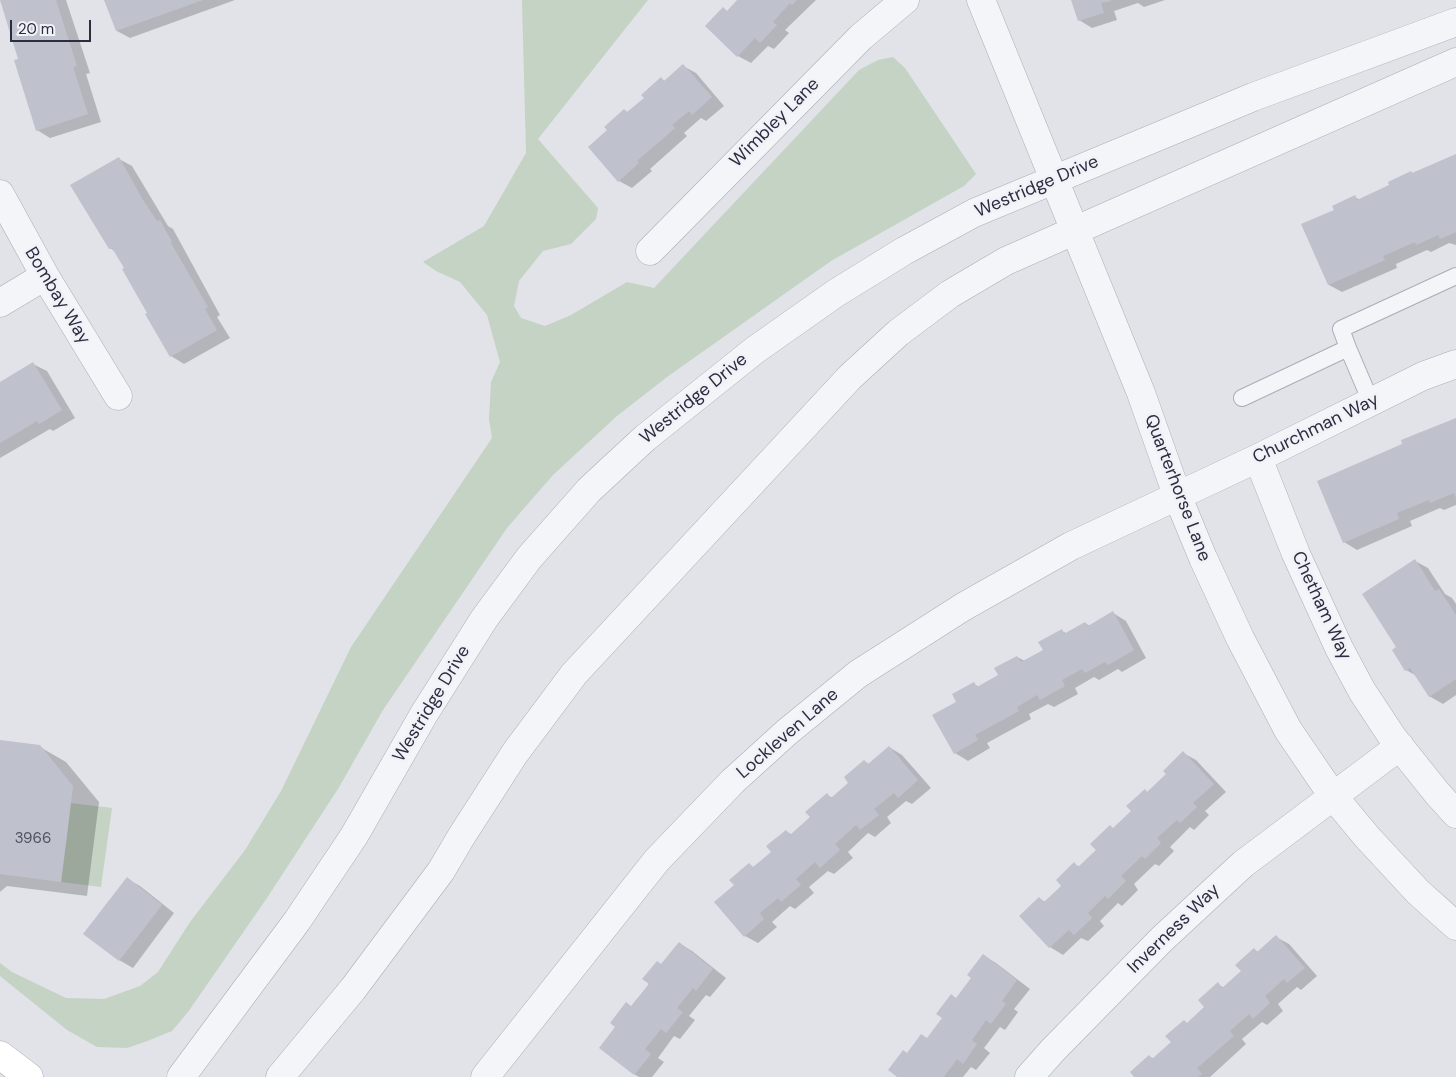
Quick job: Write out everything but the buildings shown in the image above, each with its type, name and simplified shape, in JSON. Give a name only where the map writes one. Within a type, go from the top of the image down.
[{"type":"main road","points":[[0,1055],[29,1077]]},
{"type":"street","name":"Wimbley Lane","points":[[650,251],[861,36],[905,0]]},
{"type":"street","name":"Quarterhorse Lane","points":[[981,0],[1141,393],[1203,558],[1240,638],[1288,730],[1334,796],[1367,837],[1411,885],[1456,926]]},
{"type":"street","name":"Westridge Drive","points":[[180,1077],[296,921],[354,836],[424,714],[484,619],[529,558],[589,490],[645,438],[755,350],[836,293],[904,251],[974,213],[1054,178],[1253,97],[1456,22]]},
{"type":"street","points":[[280,1077],[353,988],[441,871],[461,836],[515,753],[574,674],[850,377],[898,333],[950,294],[1006,261],[1456,62]]},
{"type":"street","name":"Bombay Way","points":[[0,194],[45,276],[118,396]]},
{"type":"street","points":[[0,303],[45,276]]},
{"type":"street","name":"Churchman Way","points":[[1178,495],[1258,458],[1423,376],[1456,364]]},
{"type":"street","name":"Chetham Way","points":[[1258,458],[1296,554],[1339,648],[1362,691],[1400,746],[1436,793],[1456,814]]},
{"type":"street","name":"Lockleven Lane","points":[[485,1077],[657,860],[733,781],[787,732],[858,674],[963,607],[1071,546],[1178,495]]},
{"type":"street","points":[[1334,796],[1400,746]]},
{"type":"street","name":"Inverness Way","points":[[1030,1077],[1053,1050],[1162,938],[1243,864],[1334,796]]},
{"type":"lane","points":[[1371,402],[1341,329],[1456,276]]},
{"type":"lane","points":[[1242,398],[1348,348]]},
{"type":"green space","points":[[522,0],[648,0],[538,139],[598,208],[596,219],[571,244],[543,251],[519,281],[514,306],[521,318],[545,326],[571,315],[627,282],[654,288],[859,70],[878,60],[893,57],[905,68],[976,174],[964,186],[831,261],[667,377],[617,416],[553,475],[507,528],[383,710],[338,789],[267,898],[188,1012],[172,1031],[150,1040],[127,1048],[97,1047],[67,1030],[0,976],[0,963],[12,972],[66,998],[104,999],[140,986],[158,972],[190,922],[245,850],[281,791],[351,647],[492,438],[489,419],[491,382],[500,362],[487,315],[460,282],[436,271],[423,262],[484,226],[526,153]]},
{"type":"green space","points":[[71,803],[112,808],[101,887],[61,882]]}]
